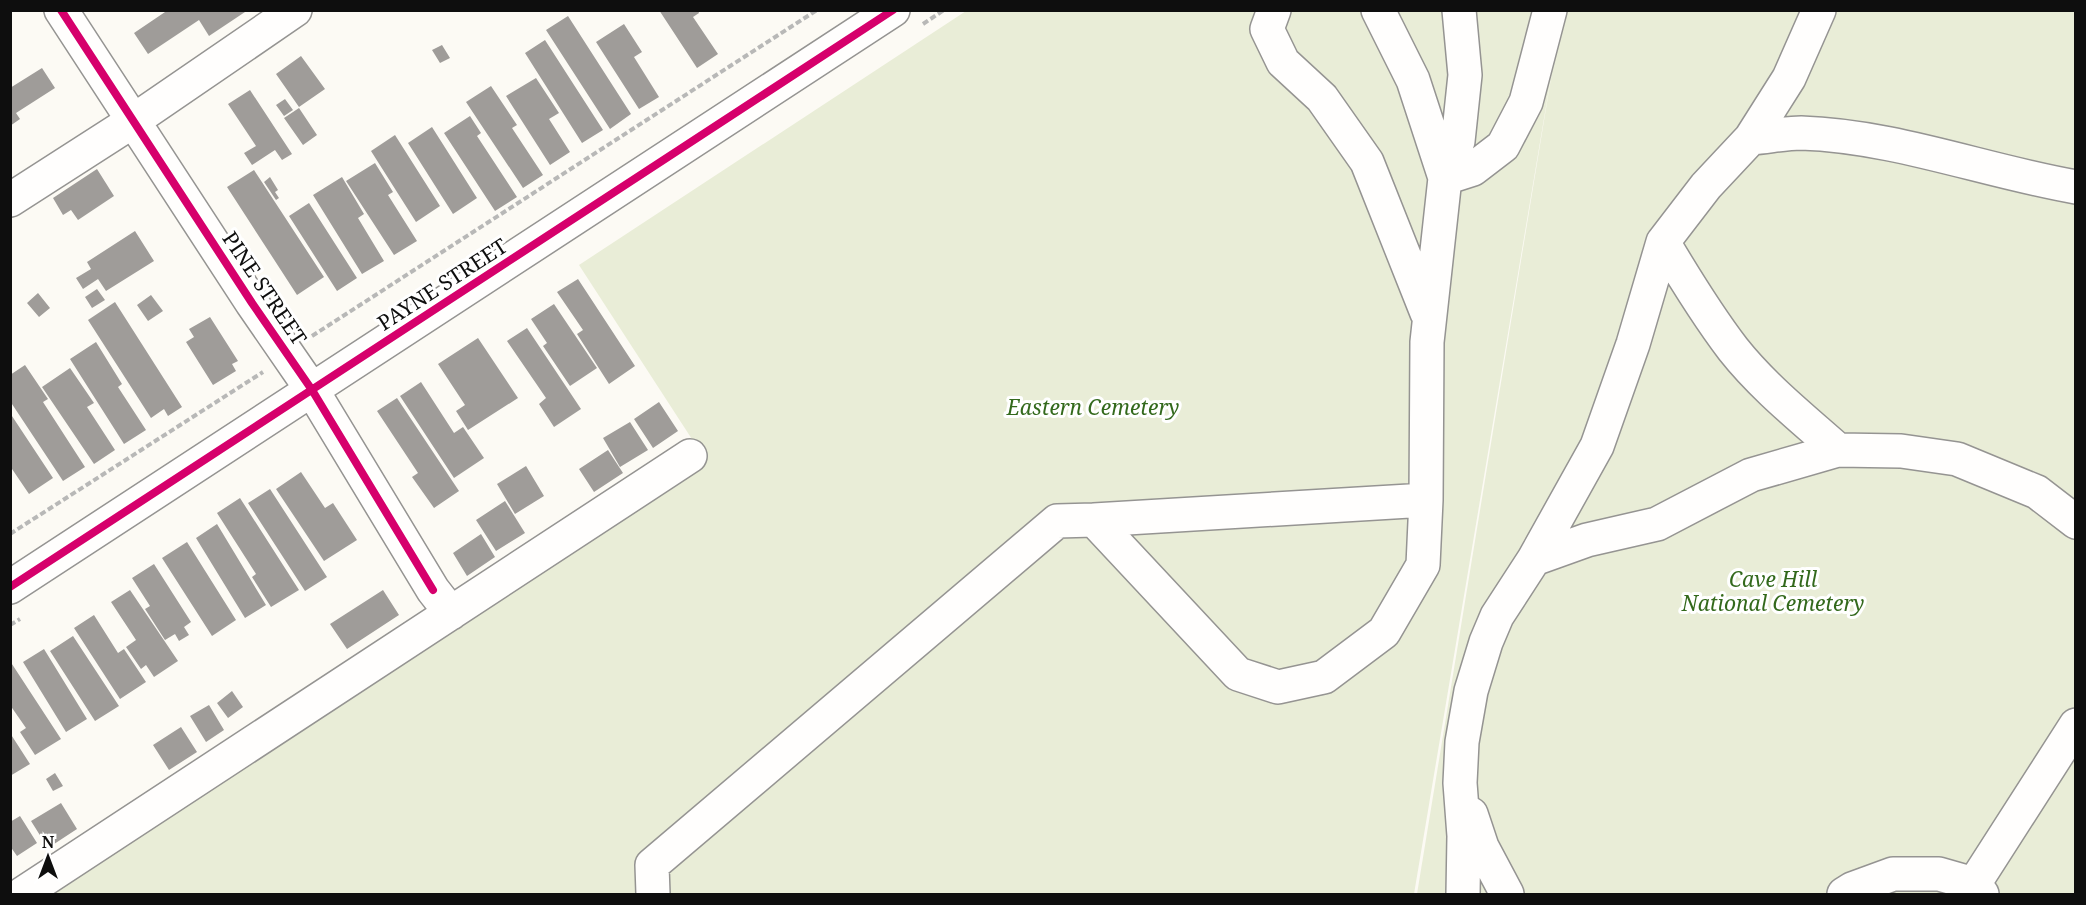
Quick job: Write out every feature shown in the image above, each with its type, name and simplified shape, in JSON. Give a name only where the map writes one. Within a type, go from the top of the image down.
[{"type":"street","name":"PINE STREET","points":[[61,10],[312,390],[442,601]]},
{"type":"street","points":[[10,200],[133,121],[295,10]]},
{"type":"street","name":"PAYNE STREET","points":[[10,587],[892,10]]},
{"type":"street","points":[[1274,10],[1267,29],[1282,62],[1322,98],[1367,162],[1429,317]]},
{"type":"street","points":[[1378,10],[1413,80],[1445,178]]},
{"type":"street","points":[[1094,520],[1238,674],[1278,687],[1324,677],[1384,632],[1424,565],[1429,317],[1445,178],[1458,141],[1464,75],[1460,10]]},
{"type":"street","points":[[1445,178],[1473,169],[1503,146],[1526,102],[1550,10]]},
{"type":"street","points":[[1464,894],[1464,836],[1460,783],[1462,742],[1471,690],[1486,642],[1497,616],[1534,559],[1597,446],[1633,344],[1663,242],[1706,186],[1751,138],[1789,78],[1819,10]]},
{"type":"street","points":[[1751,138],[1799,133],[1857,138],[1920,150],[2042,181],[2076,187]]},
{"type":"street","points":[[1663,242],[1693,292],[1734,350],[1778,397],[1838,450]]},
{"type":"street","points":[[1534,559],[1587,540],[1657,524],[1751,475],[1838,450],[1901,452],[1957,459],[2037,492],[2076,522]]},
{"type":"street","points":[[22,894],[442,601],[690,456]]},
{"type":"street","points":[[653,894],[652,865],[1057,520],[1094,520],[1426,500]]},
{"type":"street","points":[[1844,894],[1893,874],[1939,874],[1978,889],[2076,726]]},
{"type":"street","points":[[1460,783],[1482,847],[1507,894]]},
{"type":"path","points":[[10,534],[818,10]]},
{"type":"green space","name":"Eastern Cemetery","points":[[966,11],[1562,11],[1414,894],[30,894],[699,450],[579,265]]},
{"type":"green space","name":"Cave Hill National Cemetery","points":[[1562,11],[2075,11],[2075,894],[1417,894]]},
{"type":"building","points":[[168,10],[248,10],[209,36],[199,20],[148,54],[134,33]]},
{"type":"building","points":[[659,10],[698,10],[699,13],[693,17],[718,54],[697,68]]},
{"type":"building","points":[[568,16],[631,114],[610,129],[546,30]]},
{"type":"building","points":[[624,24],[642,52],[634,57],[659,97],[639,109],[596,42]]},
{"type":"building","points":[[545,40],[603,130],[582,143],[525,53]]},
{"type":"building","points":[[442,45],[450,58],[440,63],[432,50]]},
{"type":"building","points":[[301,56],[325,89],[299,107],[276,74]]},
{"type":"building","points":[[42,68],[55,88],[16,113],[20,119],[10,126],[10,88]]},
{"type":"building","points":[[536,78],[559,113],[549,119],[570,152],[550,165],[506,96]]},
{"type":"building","points":[[491,86],[517,125],[512,128],[543,175],[523,188],[466,102]]},
{"type":"building","points":[[250,90],[292,154],[282,160],[275,150],[252,165],[244,153],[256,146],[228,104]]},
{"type":"building","points":[[285,99],[293,110],[284,116],[276,105]]},
{"type":"building","points":[[299,108],[317,135],[303,145],[284,118]]},
{"type":"building","points":[[470,116],[481,133],[477,136],[517,197],[495,211],[444,133]]},
{"type":"building","points":[[432,127],[477,198],[453,214],[408,143]]},
{"type":"building","points":[[395,135],[440,206],[416,222],[371,151]]},
{"type":"building","points":[[375,163],[393,192],[388,195],[417,241],[394,255],[346,181]]},
{"type":"building","points":[[97,169],[114,196],[78,220],[71,210],[63,215],[53,198]]},
{"type":"building","points":[[254,170],[324,277],[297,295],[227,187]]},
{"type":"building","points":[[270,177],[278,190],[275,192],[279,198],[276,200],[264,182]]},
{"type":"building","points":[[342,177],[364,214],[358,218],[384,261],[362,274],[313,195]]},
{"type":"building","points":[[309,203],[357,278],[337,291],[289,216]]},
{"type":"building","points":[[135,231],[154,261],[106,291],[98,279],[83,289],[76,278],[91,269],[87,262]]},
{"type":"building","points":[[578,279],[635,366],[609,384],[577,334],[583,330],[557,292]]},
{"type":"building","points":[[97,289],[105,300],[92,308],[85,297]]},
{"type":"building","points":[[38,293],[50,308],[39,317],[27,303]]},
{"type":"building","points":[[151,295],[163,311],[148,321],[137,305]]},
{"type":"building","points":[[115,302],[182,407],[168,416],[164,409],[151,418],[88,320]]},
{"type":"building","points":[[554,304],[597,368],[570,386],[543,346],[547,343],[531,319]]},
{"type":"building","points":[[210,317],[238,361],[232,364],[236,371],[213,385],[186,342],[194,337],[189,329]]},
{"type":"building","points":[[527,328],[581,409],[554,427],[539,404],[546,398],[507,341]]},
{"type":"building","points":[[478,338],[518,398],[468,430],[456,411],[465,405],[438,364]]},
{"type":"building","points":[[96,342],[122,384],[118,387],[146,430],[124,444],[70,359]]},
{"type":"building","points":[[25,365],[48,399],[43,402],[85,467],[63,481],[10,401],[10,375]]},
{"type":"building","points":[[70,368],[94,403],[87,407],[115,450],[94,464],[42,387]]},
{"type":"building","points":[[421,382],[454,433],[463,427],[484,458],[454,478],[400,396]]},
{"type":"building","points":[[397,398],[459,491],[434,508],[412,477],[418,473],[377,411]]},
{"type":"building","points":[[659,402],[678,431],[653,448],[634,419]]},
{"type":"building","points":[[10,413],[53,478],[29,494],[10,466]]},
{"type":"building","points":[[630,422],[648,450],[620,467],[603,438]]},
{"type":"building","points":[[608,450],[623,473],[594,492],[579,469]]},
{"type":"building","points":[[526,466],[544,496],[515,514],[497,484]]},
{"type":"building","points":[[301,472],[325,508],[333,503],[357,540],[324,561],[276,489]]},
{"type":"building","points":[[270,489],[327,577],[305,591],[248,503]]},
{"type":"building","points":[[240,498],[299,590],[271,607],[252,577],[256,574],[217,513]]},
{"type":"building","points":[[505,501],[525,533],[496,551],[476,520]]},
{"type":"building","points":[[217,524],[266,605],[245,618],[196,538]]},
{"type":"building","points":[[481,534],[495,557],[467,576],[453,553]]},
{"type":"building","points":[[187,542],[236,620],[212,636],[162,558]]},
{"type":"building","points":[[154,564],[191,622],[184,627],[189,635],[179,641],[175,634],[165,640],[145,609],[150,606],[132,578]]},
{"type":"building","points":[[130,590],[178,661],[154,677],[146,665],[141,669],[126,647],[136,640],[111,602]]},
{"type":"building","points":[[383,590],[399,615],[347,649],[330,624]]},
{"type":"building","points":[[94,615],[118,653],[124,649],[146,682],[120,699],[74,628]]},
{"type":"building","points":[[73,636],[119,706],[95,721],[50,651]]},
{"type":"building","points":[[44,649],[87,719],[66,732],[23,662]]},
{"type":"building","points":[[10,661],[61,739],[35,755],[20,732],[26,728],[10,705]]},
{"type":"building","points":[[232,691],[243,707],[228,718],[217,703]]},
{"type":"building","points":[[209,705],[224,730],[206,742],[190,716]]},
{"type":"building","points":[[181,727],[197,752],[169,770],[153,745]]},
{"type":"building","points":[[10,733],[30,764],[10,776]]},
{"type":"building","points":[[55,773],[63,786],[53,791],[46,779]]},
{"type":"building","points":[[61,803],[77,829],[48,848],[31,821]]},
{"type":"building","points":[[20,816],[37,843],[17,856],[10,846],[10,822]]},
{"type":"cycle path","points":[[61,10],[252,303],[312,390],[433,590]]},
{"type":"cycle path","points":[[10,587],[893,10]]}]
